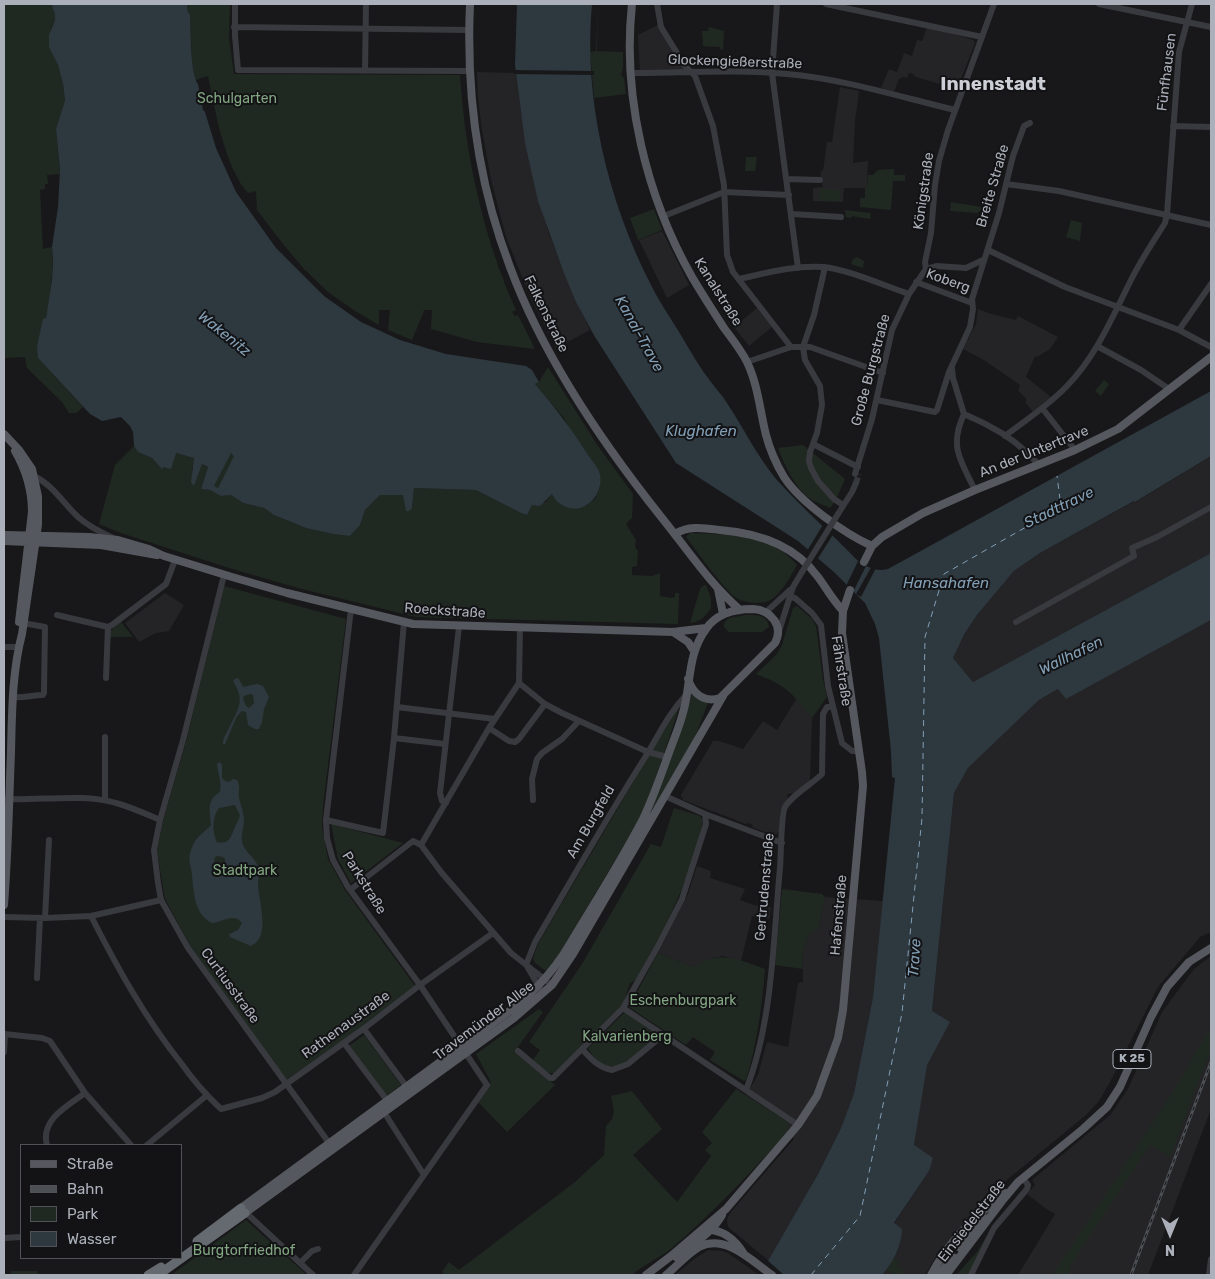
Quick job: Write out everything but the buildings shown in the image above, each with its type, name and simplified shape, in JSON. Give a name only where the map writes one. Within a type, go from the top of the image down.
[{"type":"highway","name":"Travemünder Allee","points":[[182,1251],[243,1210]]},
{"type":"highway","name":"Travemünder Allee","points":[[182,1257],[243,1210]]},
{"type":"highway","points":[[148,1275],[172,1259]]},
{"type":"highway","name":"Travemünder Allee","points":[[158,1275],[179,1259]]},
{"type":"main road","name":"Falkenstraße","points":[[470,4],[469,71],[474,123],[484,180],[500,237],[526,305],[558,368],[638,488],[718,589],[740,610]]},
{"type":"main road","name":"Kanalstraße","points":[[632,4],[630,36],[634,100],[642,148],[664,216],[692,277],[747,362],[754,378],[768,440],[774,458],[784,477],[796,492],[812,506],[852,536],[872,546]]},
{"type":"main road","name":"An der Untertrave","points":[[864,562],[872,546],[882,537],[913,518],[975,490],[1096,441],[1122,426],[1211,357]]},
{"type":"main road","points":[[4,905],[7,799],[20,600],[39,512],[34,476],[5,435]]},
{"type":"main road","points":[[18,647],[23,623],[32,539],[32,497],[24,462]]},
{"type":"main road","points":[[675,534],[690,528],[712,529],[739,532],[771,541],[800,557],[818,576],[829,596],[843,611]]},
{"type":"main road","points":[[4,535],[32,539],[88,541]]},
{"type":"main road","points":[[4,542],[32,539]]},
{"type":"main road","name":"Roeckstraße","points":[[88,541],[118,540],[224,575],[351,609],[426,626],[673,632],[684,628],[706,628]]},
{"type":"main road","name":"Roeckstraße","points":[[88,541],[164,556]]},
{"type":"main road","name":"Falkenstraße","points":[[718,589],[722,614]]},
{"type":"main road","name":"Hafenstraße","points":[[646,1275],[698,1232],[715,1221],[798,1125],[817,1096],[838,1038],[843,1010],[863,786],[843,646],[843,611],[850,590]]},
{"type":"main road","points":[[706,628],[722,614],[754,609],[766,612],[774,620],[778,633]]},
{"type":"main road","name":"Travemünder Allee","points":[[541,990],[545,979],[558,964],[568,948],[644,818],[684,708],[694,650],[706,628]]},
{"type":"main road","points":[[673,632],[688,642],[694,650]]},
{"type":"main road","name":"Travemünder Allee","points":[[243,1210],[464,1050],[511,1010],[552,985],[573,954],[724,695],[741,675],[770,648],[777,639],[778,633]]},
{"type":"main road","points":[[688,679],[694,692],[703,698],[717,699],[724,695]]},
{"type":"main road","name":"Einsiedelstraße","points":[[934,1275],[1004,1193],[1083,1129],[1107,1107],[1120,1087],[1151,1017],[1167,987],[1189,962],[1211,948]]},
{"type":"main road","name":"Einsiedelstraße","points":[[946,1275],[1002,1201],[1021,1180]]},
{"type":"main road","points":[[653,1275],[711,1230],[715,1221]]},
{"type":"main road","points":[[715,1221],[726,1235]]},
{"type":"main road","points":[[711,1230],[712,1238],[716,1242]]},
{"type":"main road","points":[[698,1232],[718,1231],[734,1241],[746,1255]]},
{"type":"main road","points":[[666,1275],[699,1247],[716,1242],[726,1244],[746,1255],[772,1275]]},
{"type":"street","points":[[235,4],[234,27],[238,70],[469,71]]},
{"type":"street","points":[[365,71],[366,4]]},
{"type":"street","points":[[657,4],[661,27],[674,50],[695,76],[713,126],[724,192],[726,255],[733,272],[791,347]]},
{"type":"street","points":[[777,4],[772,73],[788,179],[788,195],[798,268]]},
{"type":"street","points":[[826,4],[982,37]]},
{"type":"street","name":"Königstraße","points":[[926,269],[925,262],[936,173],[955,110],[994,4]]},
{"type":"street","points":[[1099,4],[1211,27]]},
{"type":"street","name":"Fünfhausen","points":[[1167,214],[1179,52],[1192,4]]},
{"type":"street","points":[[234,27],[469,30]]},
{"type":"street","name":"Glockengießerstraße","points":[[632,73],[772,73],[821,78],[955,110]]},
{"type":"street","name":"Breite Straße","points":[[983,260],[988,250],[1013,156],[1024,126],[1030,123]]},
{"type":"street","points":[[1173,126],[1211,127]]},
{"type":"street","points":[[788,179],[820,180]]},
{"type":"street","points":[[1006,184],[1059,191],[1211,225]]},
{"type":"street","points":[[664,216],[724,192],[788,195]]},
{"type":"street","points":[[792,214],[841,217]]},
{"type":"street","points":[[1005,436],[1068,386],[1097,346],[1130,282],[1165,223],[1167,214]]},
{"type":"street","points":[[988,250],[1065,287],[1179,330],[1211,347]]},
{"type":"street","name":"Koberg","points":[[983,260],[972,303],[916,282],[926,269],[936,266],[966,268],[983,260]]},
{"type":"street","points":[[739,279],[798,268],[825,267],[909,294]]},
{"type":"street","points":[[825,267],[814,314],[803,347],[805,360],[820,386],[821,413],[814,444],[810,452],[811,468],[825,490],[843,505]]},
{"type":"street","name":"Große Burgstraße","points":[[814,444],[857,472],[883,373],[893,326],[916,282]]},
{"type":"street","points":[[1179,330],[1211,284]]},
{"type":"street","points":[[876,400],[935,412],[970,327],[972,303]]},
{"type":"street","points":[[1097,346],[1141,370],[1169,389]]},
{"type":"street","points":[[747,362],[791,347],[803,347],[823,351],[883,373]]},
{"type":"street","points":[[952,368],[953,378],[964,414],[958,432],[957,450],[975,490]]},
{"type":"street","points":[[1042,408],[1075,450]]},
{"type":"street","points":[[964,414],[990,426],[1005,436],[1039,465]]},
{"type":"street","name":"Roeckstraße","points":[[34,476],[48,484],[67,506],[90,526],[118,540]]},
{"type":"street","points":[[778,633],[793,587],[852,492],[854,482]]},
{"type":"street","points":[[1016,622],[1134,556],[1132,548],[1157,537],[1211,507]]},
{"type":"street","points":[[88,541],[90,526]]},
{"type":"street","points":[[57,615],[108,627],[166,584],[175,560]]},
{"type":"street","name":"Curtiusstraße","points":[[224,575],[183,740],[160,820],[154,850],[161,900],[188,948],[331,1146]]},
{"type":"street","points":[[766,612],[793,587]]},
{"type":"street","name":"Fährstraße","points":[[790,597],[795,598],[812,613],[821,625],[828,686],[842,743],[852,751],[859,751]]},
{"type":"street","name":"Parkstraße","points":[[351,609],[326,820],[326,833],[332,860],[350,890],[420,985],[487,1085],[424,1175]]},
{"type":"street","points":[[326,820],[383,833],[398,707],[404,622]]},
{"type":"street","points":[[14,697],[25,698],[30,695],[44,695],[45,627],[23,623]]},
{"type":"street","points":[[446,803],[442,801],[440,793],[459,626]]},
{"type":"street","points":[[106,678],[108,627]]},
{"type":"street","points":[[421,845],[489,728],[519,683],[520,628]]},
{"type":"street","points":[[4,647],[18,647]]},
{"type":"street","points":[[519,683],[545,704],[648,752],[667,757]]},
{"type":"street","name":"Am Burgfeld","points":[[526,965],[535,942],[666,720],[676,705],[686,696]]},
{"type":"street","points":[[489,728],[515,742],[545,704]]},
{"type":"street","name":"Gertrudenstraße","points":[[746,1090],[755,1067],[767,1006],[784,808],[822,774],[823,714],[827,707],[833,706]]},
{"type":"street","points":[[398,707],[495,719]]},
{"type":"street","points":[[533,800],[532,779],[537,759],[542,753],[562,739],[579,721]]},
{"type":"street","points":[[104,800],[105,737]]},
{"type":"street","points":[[394,738],[445,744]]},
{"type":"street","points":[[665,796],[705,814],[782,843]]},
{"type":"street","points":[[7,799],[64,798],[104,800],[117,803],[160,820]]},
{"type":"street","points":[[518,1051],[550,1078],[553,1078],[623,1008],[682,899],[706,824],[705,814]]},
{"type":"street","points":[[38,978],[49,840]]},
{"type":"street","points":[[350,890],[413,841],[421,845],[510,952],[552,985]]},
{"type":"street","points":[[4,917],[91,916],[161,900]]},
{"type":"street","points":[[91,916],[122,977],[164,1043],[206,1096],[148,1144]]},
{"type":"street","name":"Rathenaustraße","points":[[206,1096],[222,1109],[262,1098],[275,1092],[364,1029],[420,985],[493,933]]},
{"type":"street","points":[[526,965],[541,990]]},
{"type":"street","points":[[623,1008],[798,1125]]},
{"type":"street","points":[[364,1029],[409,1089]]},
{"type":"street","points":[[4,1052],[4,1034],[42,1038],[50,1041],[84,1093],[130,1144]]},
{"type":"street","points":[[582,1049],[600,1066],[612,1070],[628,1064],[663,1035]]},
{"type":"street","points":[[344,1043],[390,1103]]},
{"type":"street","points":[[47,1144],[46,1130],[51,1119],[84,1093]]},
{"type":"street","points":[[354,1275],[424,1175],[382,1109]]},
{"type":"street","name":"Einsiedelstraße","points":[[971,1275],[994,1228],[1027,1189],[1028,1185],[1021,1180]]},
{"type":"street","points":[[243,1210],[313,1275]]},
{"type":"street","points":[[4,1238],[20,1237]]},
{"type":"street","points":[[300,1263],[312,1251],[318,1249]]},
{"type":"street","points":[[1209,1275],[1211,1259]]},
{"type":"shaded area","points":[[662,23],[690,73],[640,74],[638,35]]},
{"type":"shaded area","points":[[927,27],[973,40],[975,43],[957,89],[916,77],[912,73],[909,73],[907,78],[899,79],[894,92],[881,88],[889,69],[897,72],[904,53],[912,56],[917,40],[922,41]]},
{"type":"shaded area","points":[[477,72],[516,73],[521,112],[547,228],[563,271],[590,330],[556,348],[531,299],[506,237],[491,180],[482,130]]},
{"type":"shaded area","points":[[840,87],[859,91],[853,163],[868,161],[867,188],[844,188],[843,202],[813,201],[813,188],[823,187],[820,181],[821,171],[823,171],[827,142],[832,142]]},
{"type":"shaded area","points":[[662,231],[689,285],[667,298],[639,240]]},
{"type":"shaded area","points":[[757,308],[772,327],[749,346],[734,327]]},
{"type":"shaded area","points":[[978,309],[1016,320],[1018,316],[1058,337],[1050,349],[1037,357],[1035,356],[1026,377],[1051,397],[1033,412],[1025,402],[1027,400],[1018,390],[1020,385],[984,360],[963,349],[976,324]]},
{"type":"shaded area","points":[[1211,456],[1211,553],[973,682],[953,658],[965,633],[977,615],[1014,571],[1040,553],[1136,502]]},
{"type":"shaded area","points":[[165,593],[184,605],[169,631],[156,633],[139,642],[125,623]]},
{"type":"shaded area","points":[[1211,620],[1211,932],[1200,937],[1158,987],[1110,1082],[1099,1101],[1086,1115],[1002,1184],[976,1209],[935,1258],[925,1275],[882,1275],[894,1257],[894,1224],[929,1171],[914,1146],[932,1011],[954,793],[968,768],[1039,700],[1058,689],[1067,698]]},
{"type":"shaded area","points":[[797,698],[812,718],[810,781],[793,795],[790,793],[787,795],[788,799],[781,808],[779,832],[774,836],[752,827],[753,825],[748,823],[746,824],[683,800],[681,795],[713,741],[719,741],[743,749],[763,721],[777,730]]},
{"type":"shaded area","points":[[697,866],[711,871],[710,878],[745,889],[740,900],[754,905],[771,907],[769,919],[752,916],[741,961],[723,956],[712,958],[694,967],[658,953],[688,894]]},
{"type":"shaded area","points":[[825,897],[883,901],[873,997],[854,1093],[841,1128],[818,1174],[769,1261],[728,1227],[727,1220],[730,1213],[794,1139],[787,1133],[788,1122],[746,1095],[758,1075],[767,1042],[788,1047],[798,983],[803,982],[803,951],[810,931],[818,929]]},
{"type":"shaded area","points":[[1211,956],[1211,1109],[1148,1275],[1018,1275],[1055,1214],[1027,1194],[1035,1185],[1032,1180],[1110,1115],[1128,1089],[1162,1012],[1194,969]]},
{"type":"shaded area","points":[[708,1250],[728,1253],[759,1275],[675,1275]]},
{"type":"green space","points":[[4,4],[51,4],[55,14],[55,20],[51,28],[65,100],[56,129],[60,174],[47,175],[48,184],[45,184],[45,189],[40,190],[43,249],[52,247],[53,261],[49,302],[38,358],[83,407],[76,413],[69,413],[62,402],[27,368],[25,357],[4,358]]},
{"type":"green space","name":"Schulgarten","points":[[187,4],[230,4],[229,39],[234,74],[460,75],[462,105],[471,165],[485,224],[504,282],[516,310],[512,312],[515,316],[518,315],[534,349],[477,342],[431,329],[432,310],[423,310],[412,340],[388,330],[390,310],[379,310],[379,325],[328,292],[304,269],[257,210],[256,191],[248,193],[233,169],[222,138],[208,76],[195,80],[192,62],[190,14],[188,14]]},
{"type":"green space","points":[[598,4],[597,51],[623,52],[621,75],[624,78],[626,94],[594,98],[590,52],[596,51]]},
{"type":"green space","points":[[709,27],[724,31],[723,50],[720,47],[703,46],[702,31],[708,31]]},
{"type":"green space","points":[[746,157],[757,157],[755,171],[745,171]]},
{"type":"green space","points":[[894,169],[894,175],[905,175],[905,181],[893,181],[891,210],[860,207],[860,198],[865,198],[868,175],[873,175],[878,170]]},
{"type":"green space","points":[[819,189],[840,190],[840,201],[819,201]]},
{"type":"green space","points":[[951,202],[981,207],[981,210],[977,213],[950,211]]},
{"type":"green space","points":[[654,209],[662,230],[638,240],[630,218]]},
{"type":"green space","points":[[845,210],[871,213],[870,219],[846,217]]},
{"type":"green space","points":[[1071,220],[1082,223],[1080,241],[1066,237]]},
{"type":"green space","points":[[857,257],[864,261],[863,268],[851,264],[853,259]]},
{"type":"green space","points":[[548,367],[598,446],[633,494],[632,518],[626,524],[636,540],[635,547],[638,551],[637,566],[632,567],[632,575],[652,576],[660,573],[660,596],[671,598],[675,597],[675,593],[679,593],[678,624],[416,617],[298,588],[229,568],[99,524],[115,465],[134,446],[138,452],[152,458],[161,468],[176,453],[195,458],[192,469],[194,485],[201,464],[208,467],[201,489],[210,490],[221,496],[231,495],[243,503],[264,508],[274,515],[306,528],[333,534],[350,536],[360,525],[365,510],[380,495],[404,495],[412,508],[414,488],[476,490],[527,515],[532,505],[546,502],[552,494],[586,506],[596,498],[600,486],[564,418],[535,384],[539,382]]},
{"type":"green space","points":[[1104,380],[1109,384],[1101,396],[1095,391]]},
{"type":"green space","points":[[803,445],[845,479],[836,500],[830,508],[814,501],[800,490],[787,469],[778,448]]},
{"type":"green space","points":[[230,453],[235,455],[218,488],[214,486]]},
{"type":"green space","points":[[690,533],[719,534],[762,542],[775,547],[797,565],[783,588],[769,601],[760,603],[738,599],[726,589],[686,537]]},
{"type":"green space","points":[[706,585],[711,598],[711,608],[702,618],[690,623],[700,589]]},
{"type":"green space","name":"Stadtpark","points":[[224,586],[346,619],[323,806],[322,827],[328,859],[345,890],[415,986],[362,1027],[286,1080],[191,947],[165,899],[157,851],[163,821],[187,738]]},
{"type":"green space","points":[[797,606],[812,619],[816,626],[827,697],[812,718],[782,686],[756,674],[777,654],[782,645],[793,608]]},
{"type":"green space","points":[[745,615],[764,617],[769,627],[762,632],[729,632],[724,627],[724,623],[729,618]]},
{"type":"green space","points":[[121,622],[133,637],[110,637],[110,631]]},
{"type":"green space","points":[[689,691],[695,697],[708,703],[693,742],[651,812],[687,709]]},
{"type":"green space","points":[[680,705],[645,810],[552,966],[546,971],[535,963],[533,958],[538,944]]},
{"type":"green space","points":[[674,808],[700,816],[703,821],[698,843],[684,884],[667,923],[636,980],[630,983],[623,1004],[556,1073],[546,1071],[533,1060],[540,1050],[529,1042],[582,964],[651,844],[661,847]]},
{"type":"green space","points":[[331,824],[403,843],[351,883],[338,859]]},
{"type":"green space","points":[[782,889],[822,894],[825,897],[818,930],[810,932],[803,951],[803,969],[775,965]]},
{"type":"green space","name":"Eschenburgpark","points":[[658,953],[694,967],[712,958],[720,957],[765,969],[759,1025],[746,1080],[744,1081],[710,1060],[715,1052],[693,1037],[686,1045],[629,1007]]},
{"type":"green space","points":[[539,1009],[543,1012],[515,1051],[555,1085],[507,1132],[478,1102],[491,1082],[476,1054]]},
{"type":"green space","name":"Kalvarienberg","points":[[625,1012],[659,1036],[632,1059],[623,1064],[614,1067],[605,1066],[596,1060],[588,1048]]},
{"type":"green space","points":[[1211,1027],[1211,1049],[1170,1157],[1150,1145],[1069,1268],[1071,1269],[1067,1275],[1052,1275],[1169,1098]]},
{"type":"green space","points":[[364,1035],[401,1085],[386,1096],[349,1046]]},
{"type":"green space","points":[[736,1089],[788,1122],[787,1133],[732,1192],[688,1234],[668,1251],[632,1275],[446,1275],[442,1272],[449,1262],[459,1270],[575,1182],[604,1155],[606,1126],[612,1119],[614,1111],[611,1096],[632,1091],[662,1129],[633,1155],[677,1202],[711,1156],[705,1150],[712,1143],[702,1132]]},
{"type":"green space","name":"Burgtorfriedhof","points":[[246,1220],[307,1275],[171,1275]]},
{"type":"green space","points":[[989,1232],[969,1275],[956,1275],[977,1252]]},
{"type":"green space","points":[[894,1257],[899,1261],[897,1266],[906,1275],[895,1275],[886,1270]]},
{"type":"green space","points":[[11,1271],[37,1271],[39,1275],[11,1275]]},
{"type":"water","name":"Wakenitz","points":[[51,4],[187,4],[188,13],[190,14],[191,50],[195,79],[216,148],[236,192],[276,248],[324,296],[361,322],[400,340],[446,354],[526,366],[532,370],[539,382],[535,384],[563,419],[598,470],[600,483],[598,491],[589,504],[575,509],[567,507],[559,503],[552,494],[540,506],[532,505],[527,515],[476,490],[414,488],[412,508],[409,511],[406,511],[403,495],[380,495],[365,510],[360,525],[350,536],[333,534],[306,528],[274,515],[264,508],[243,503],[231,495],[221,496],[210,490],[201,489],[208,467],[202,464],[194,486],[191,482],[194,458],[176,453],[171,469],[163,467],[162,469],[152,458],[138,452],[134,446],[133,432],[121,417],[102,421],[90,414],[38,358],[37,346],[43,319],[46,318],[52,280],[52,247],[58,207],[60,170],[56,129],[65,100],[58,65],[49,47],[49,35],[55,20]],"holes":[[[231,453],[234,456],[218,488],[214,486]]]},
{"type":"water","points":[[517,4],[592,4],[591,76],[595,113],[602,149],[622,219],[651,285],[699,366],[725,400],[769,470],[805,509],[856,559],[867,566],[879,570],[888,569],[1211,391],[1211,456],[1135,502],[1040,553],[1014,571],[977,615],[965,633],[953,658],[973,682],[1211,553],[1211,620],[1066,699],[1058,689],[1039,700],[968,768],[954,793],[932,1011],[950,1022],[927,1065],[914,1145],[933,1158],[929,1171],[894,1223],[902,1229],[902,1235],[893,1260],[882,1275],[760,1275],[818,1174],[841,1128],[854,1093],[873,997],[895,778],[892,777],[879,638],[875,624],[865,603],[835,573],[798,541],[676,463],[595,337],[576,302],[563,271],[538,201],[525,143],[515,65]]},
{"type":"water","points":[[236,678],[239,679],[243,687],[257,684],[263,686],[269,697],[259,729],[248,725],[246,712],[242,711],[237,716],[225,744],[223,744],[224,737],[236,714],[240,699],[233,681]],"holes":[[[253,695],[254,703],[249,708],[243,699],[244,696]]]},
{"type":"water","points":[[220,762],[222,765],[222,778],[225,781],[237,780],[244,818],[243,844],[256,862],[259,870],[258,885],[262,927],[261,935],[257,942],[251,946],[230,937],[229,934],[238,930],[242,923],[239,920],[228,918],[212,923],[198,909],[194,896],[190,855],[195,842],[211,825],[211,802],[220,792],[217,764]],"holes":[[[235,805],[240,815],[239,820],[227,841],[217,842],[213,825],[215,815],[219,808]],[[218,856],[225,859],[225,866],[217,870],[214,860]]]},
{"type":"pier","points":[[513,70],[594,71],[594,75],[514,74]]},
{"type":"pier","points":[[824,523],[834,533],[817,560],[807,551]]},
{"type":"pier","points":[[859,559],[867,564],[853,592],[846,586]]},
{"type":"pier","points":[[872,566],[876,568],[861,597],[856,594]]},
{"type":"pier","points":[[767,1260],[784,1275],[758,1274]]},
{"type":"ferry route","points":[[811,1275],[860,1216],[902,1013],[922,818],[925,637],[944,574],[1061,507],[1057,476]]},
{"type":"tunnel","points":[[856,483],[859,474]]},
{"type":"railway","points":[[1131,1275],[1211,1062]]},
{"type":"district","name":"Innenstadt","points":[[993,85]]},
{"type":"water label","name":"Kanal-Trave","points":[[639,334]]},
{"type":"water label","name":"Klughafen","points":[[701,432]]},
{"type":"water label","name":"Stadttrave","points":[[1059,508]]},
{"type":"water label","name":"Hansahafen","points":[[946,584]]},
{"type":"water label","name":"Wallhafen","points":[[1071,656]]},
{"type":"water label","name":"Trave","points":[[915,958]]}]
